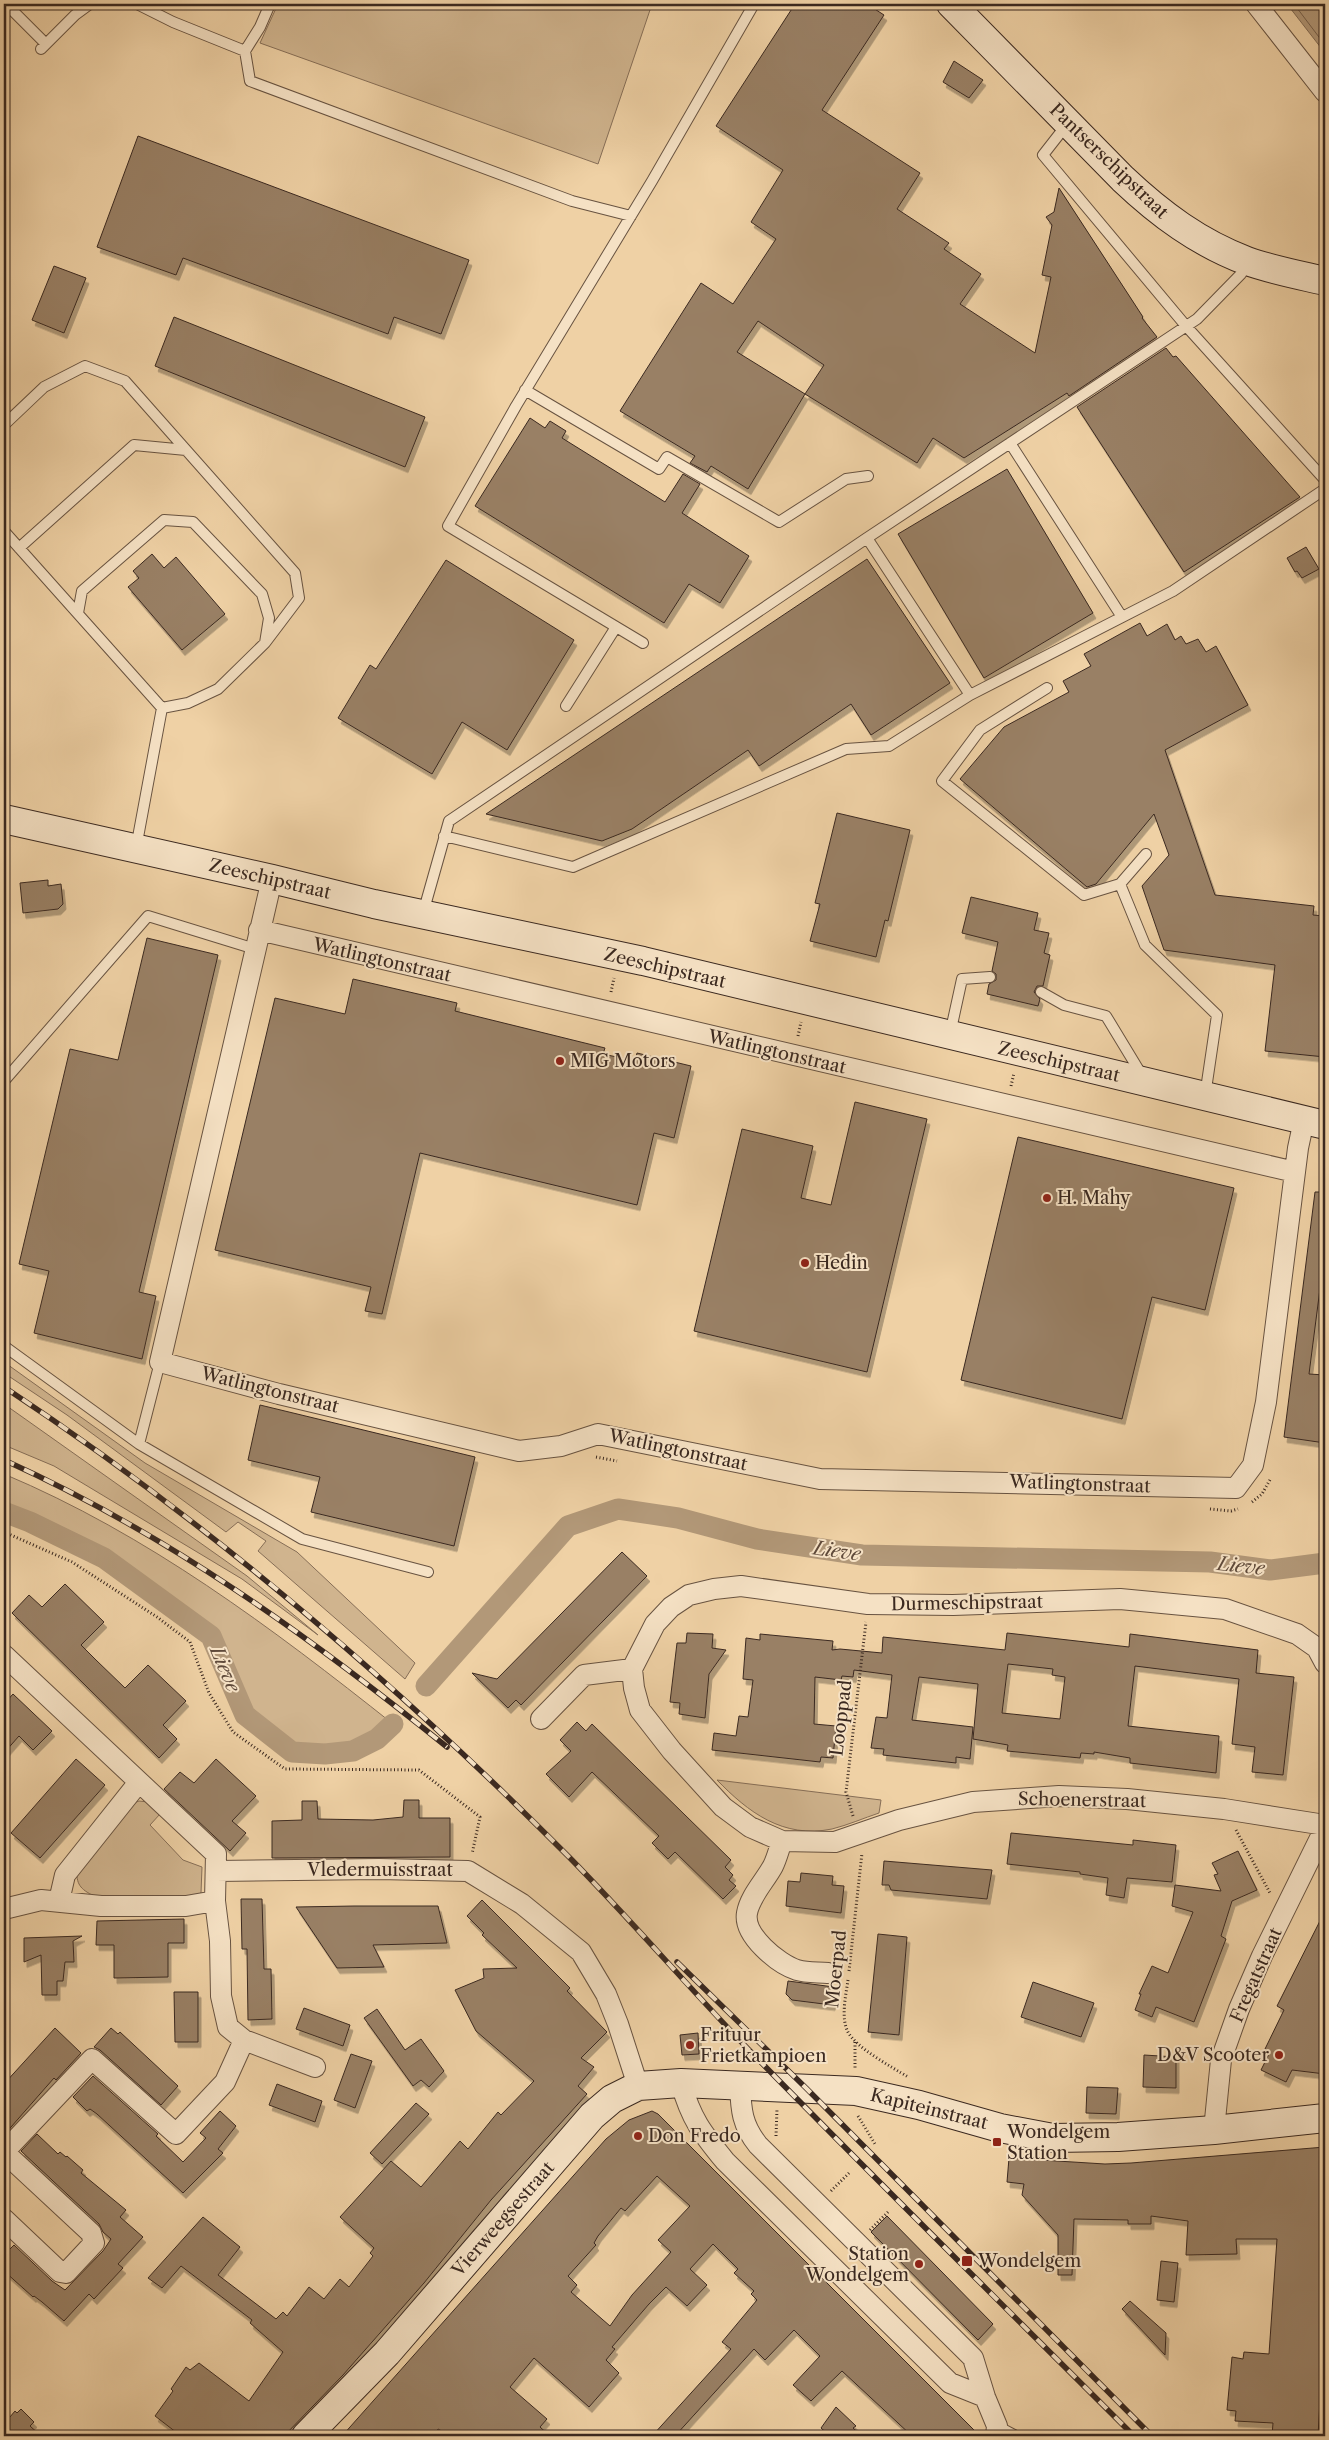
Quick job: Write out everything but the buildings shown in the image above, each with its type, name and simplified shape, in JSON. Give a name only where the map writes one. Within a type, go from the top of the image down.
[{"type":"main road","name":"Pantserschipstraat","points":[[951,4],[1149,204],[1178,226],[1210,245],[1248,261],[1325,281]]},
{"type":"main road","name":"Zeeschipstraat","points":[[4,819],[272,878],[422,915],[618,956],[1315,1123]]},
{"type":"main road","name":"Vierweegsestraat","points":[[306,2436],[387,2353],[592,2116],[612,2100],[638,2086],[681,2083],[740,2086]]},
{"type":"main road","name":"Kapiteinstraat","points":[[740,2086],[856,2091],[919,2105],[1000,2128],[1052,2138],[1118,2137],[1214,2130],[1325,2118]]},
{"type":"street","points":[[1256,4],[1325,92]]},
{"type":"street","points":[[160,1362],[272,878]]},
{"type":"street","name":"Watlingtonstraat","points":[[257,939],[607,1012],[1295,1172]]},
{"type":"street","name":"Watlingtonstraat","points":[[160,1362],[278,1394],[519,1451],[561,1446],[598,1434],[820,1479],[1236,1488],[1253,1465],[1266,1402],[1295,1172],[1315,1123]]},
{"type":"street","name":"Durmeschipstraat","points":[[632,1668],[654,1624],[671,1607],[689,1595],[714,1588],[741,1586],[868,1604],[953,1605],[1120,1599],[1225,1609],[1296,1634],[1316,1648],[1325,1663]]},
{"type":"street","points":[[4,1655],[216,1854],[215,1901],[220,1941],[221,1996],[228,2027],[244,2040],[315,2067]]},
{"type":"street","points":[[541,1719],[584,1676],[632,1668]]},
{"type":"street","name":"Schoenerstraat","points":[[632,1668],[634,1688],[640,1710],[666,1744],[724,1807],[750,1827],[782,1841],[835,1842],[859,1833],[973,1802],[1019,1797],[1059,1796],[1224,1809],[1325,1826]]},
{"type":"street","points":[[59,1901],[65,1874],[138,1782]]},
{"type":"street","name":"Fregatstraat","points":[[1214,2130],[1221,2060],[1246,1992],[1325,1826]]},
{"type":"street","points":[[782,1841],[774,1864],[753,1898],[747,1912],[746,1921],[751,1933],[778,1961],[798,1970],[828,1973]]},
{"type":"street","name":"Vledermuisstraat","points":[[216,1871],[379,1868],[468,1871],[522,1904],[581,1952],[606,1994],[638,2086]]},
{"type":"street","points":[[4,1909],[41,1900],[101,1906],[186,1906],[215,1901]]},
{"type":"street","points":[[4,2219],[60,2272],[66,2273],[94,2243],[91,2233],[4,2152],[92,2058],[176,2134],[225,2082],[244,2040]]},
{"type":"street","points":[[681,2083],[689,2111],[700,2130],[725,2161],[950,2382],[985,2396]]},
{"type":"street","points":[[740,2086],[741,2110],[748,2132],[973,2358],[997,2431]]},
{"type":"lane","points":[[6,4],[44,47],[90,4]]},
{"type":"lane","points":[[137,4],[173,22],[245,51]]},
{"type":"lane","points":[[270,4],[260,27],[245,51],[250,81],[572,201],[631,216]]},
{"type":"lane","points":[[643,644],[448,526],[525,390],[631,216],[754,4]]},
{"type":"lane","points":[[1068,123],[1042,154],[1186,326],[1325,480]]},
{"type":"lane","points":[[422,915],[449,821],[866,538],[1197,319],[1241,274],[1248,261]]},
{"type":"lane","points":[[4,426],[44,387],[85,366],[125,381],[295,573],[299,598],[265,643],[218,689],[188,703],[162,708]]},
{"type":"lane","points":[[525,390],[659,469],[667,456],[779,522],[846,479],[868,476]]},
{"type":"lane","points":[[1010,443],[1122,617]]},
{"type":"lane","points":[[19,548],[134,445],[186,450]]},
{"type":"lane","points":[[444,836],[573,867],[846,749],[889,746],[970,696],[1173,591],[1325,489]]},
{"type":"lane","points":[[78,614],[82,591],[164,520],[193,522],[262,594],[269,618],[265,643]]},
{"type":"lane","points":[[4,532],[162,708]]},
{"type":"lane","points":[[866,538],[970,696]]},
{"type":"lane","points":[[566,706],[616,627]]},
{"type":"lane","points":[[1047,688],[980,730],[942,781],[1084,895],[1120,884],[1146,854]]},
{"type":"lane","points":[[136,848],[162,708]]},
{"type":"lane","points":[[1120,884],[1145,945],[1217,1015],[1204,1097]]},
{"type":"lane","points":[[4,1081],[148,916],[257,939]]},
{"type":"lane","points":[[949,1035],[962,979],[990,978]]},
{"type":"lane","points":[[1042,992],[1064,1005],[1106,1016],[1147,1083]]},
{"type":"lane","points":[[4,1346],[139,1444],[302,1539],[428,1572]]},
{"type":"lane","points":[[139,1444],[160,1362]]},
{"type":"lane","points":[[997,2431],[1016,2436]]},
{"type":"path","points":[[607,1012],[618,956]]},
{"type":"path","points":[[795,1056],[805,1001]]},
{"type":"path","points":[[1006,1106],[1019,1052]]},
{"type":"path","points":[[589,1456],[626,1462]]},
{"type":"path","points":[[1248,1506],[1262,1494],[1271,1477]]},
{"type":"path","points":[[1207,1509],[1231,1511],[1240,1508]]},
{"type":"path","points":[[4,1532],[72,1562],[157,1617],[190,1642],[209,1693],[234,1732],[285,1769],[419,1770],[480,1817],[468,1871]]},
{"type":"path","name":"Looppad","points":[[859,1833],[846,1792],[868,1604]]},
{"type":"path","points":[[1224,1809],[1283,1915]]},
{"type":"path","name":"Moerpad","points":[[859,1833],[863,1846],[845,2020],[847,2031],[855,2042],[911,2079],[919,2105]]},
{"type":"path","points":[[818,2204],[849,2173]]},
{"type":"path","points":[[858,2243],[888,2212]]},
{"type":"shaded area","points":[[278,4],[652,4],[598,164],[260,43]]},
{"type":"shaded area","points":[[4,1362],[145,1463],[297,1552],[415,1663],[405,1679],[258,1551],[266,1541],[238,1522],[226,1532],[67,1415],[4,1373]]},
{"type":"shaded area","points":[[4,1404],[247,1576],[318,1635],[242,1579],[54,1466],[4,1445]]},
{"type":"shaded area","points":[[4,1474],[57,1498],[158,1554],[207,1586],[301,1653],[393,1724],[377,1739],[353,1751],[325,1754],[292,1752],[245,1715],[211,1636],[104,1558],[30,1522],[4,1512]]},
{"type":"shaded area","points":[[717,1780],[881,1800],[879,1813],[832,1829],[798,1830],[782,1826],[754,1812],[741,1803]]},
{"type":"shaded area","points":[[139,1801],[148,1802],[160,1814],[150,1825],[183,1860],[202,1867],[201,1893],[196,1896],[94,1896],[80,1886],[77,1879],[77,1869],[131,1804]]},
{"type":"water","points":[[1287,4],[1325,4],[1325,53]]},
{"type":"waterway","name":"Lieve","points":[[426,1686],[568,1526],[618,1509],[678,1518],[757,1539],[862,1555],[1210,1562],[1270,1570],[1325,1563]]},
{"type":"waterway","name":"Lieve","points":[[4,1512],[30,1522],[104,1558],[211,1636],[245,1715],[292,1752],[325,1754],[353,1751],[377,1739],[393,1724]]},
{"type":"railway","points":[[4,1387],[155,1493],[228,1550],[369,1668],[437,1730],[570,1858],[750,2051],[1134,2436]]},
{"type":"railway","points":[[4,1460],[122,1520],[234,1589],[342,1666],[447,1747]]},
{"type":"railway","points":[[677,1962],[806,2088],[1152,2436]]},
{"type":"place","name":"MIG Motors","points":[[560,1061]]},
{"type":"place","name":"H. Mahy","points":[[1047,1198]]},
{"type":"place","name":"Hedin","points":[[805,1263]]},
{"type":"place","name":"Frituur Frietkampioen","points":[[690,2045]]},
{"type":"place","name":"D&V Scooter","points":[[1279,2055]]},
{"type":"place","name":"Don Fredo","points":[[638,2136]]},
{"type":"place","name":"Wondelgem Station","points":[[997,2142]]},
{"type":"place","name":"Wondelgem","points":[[967,2261]]},
{"type":"place","name":"Station Wondelgem","points":[[919,2264]]}]
